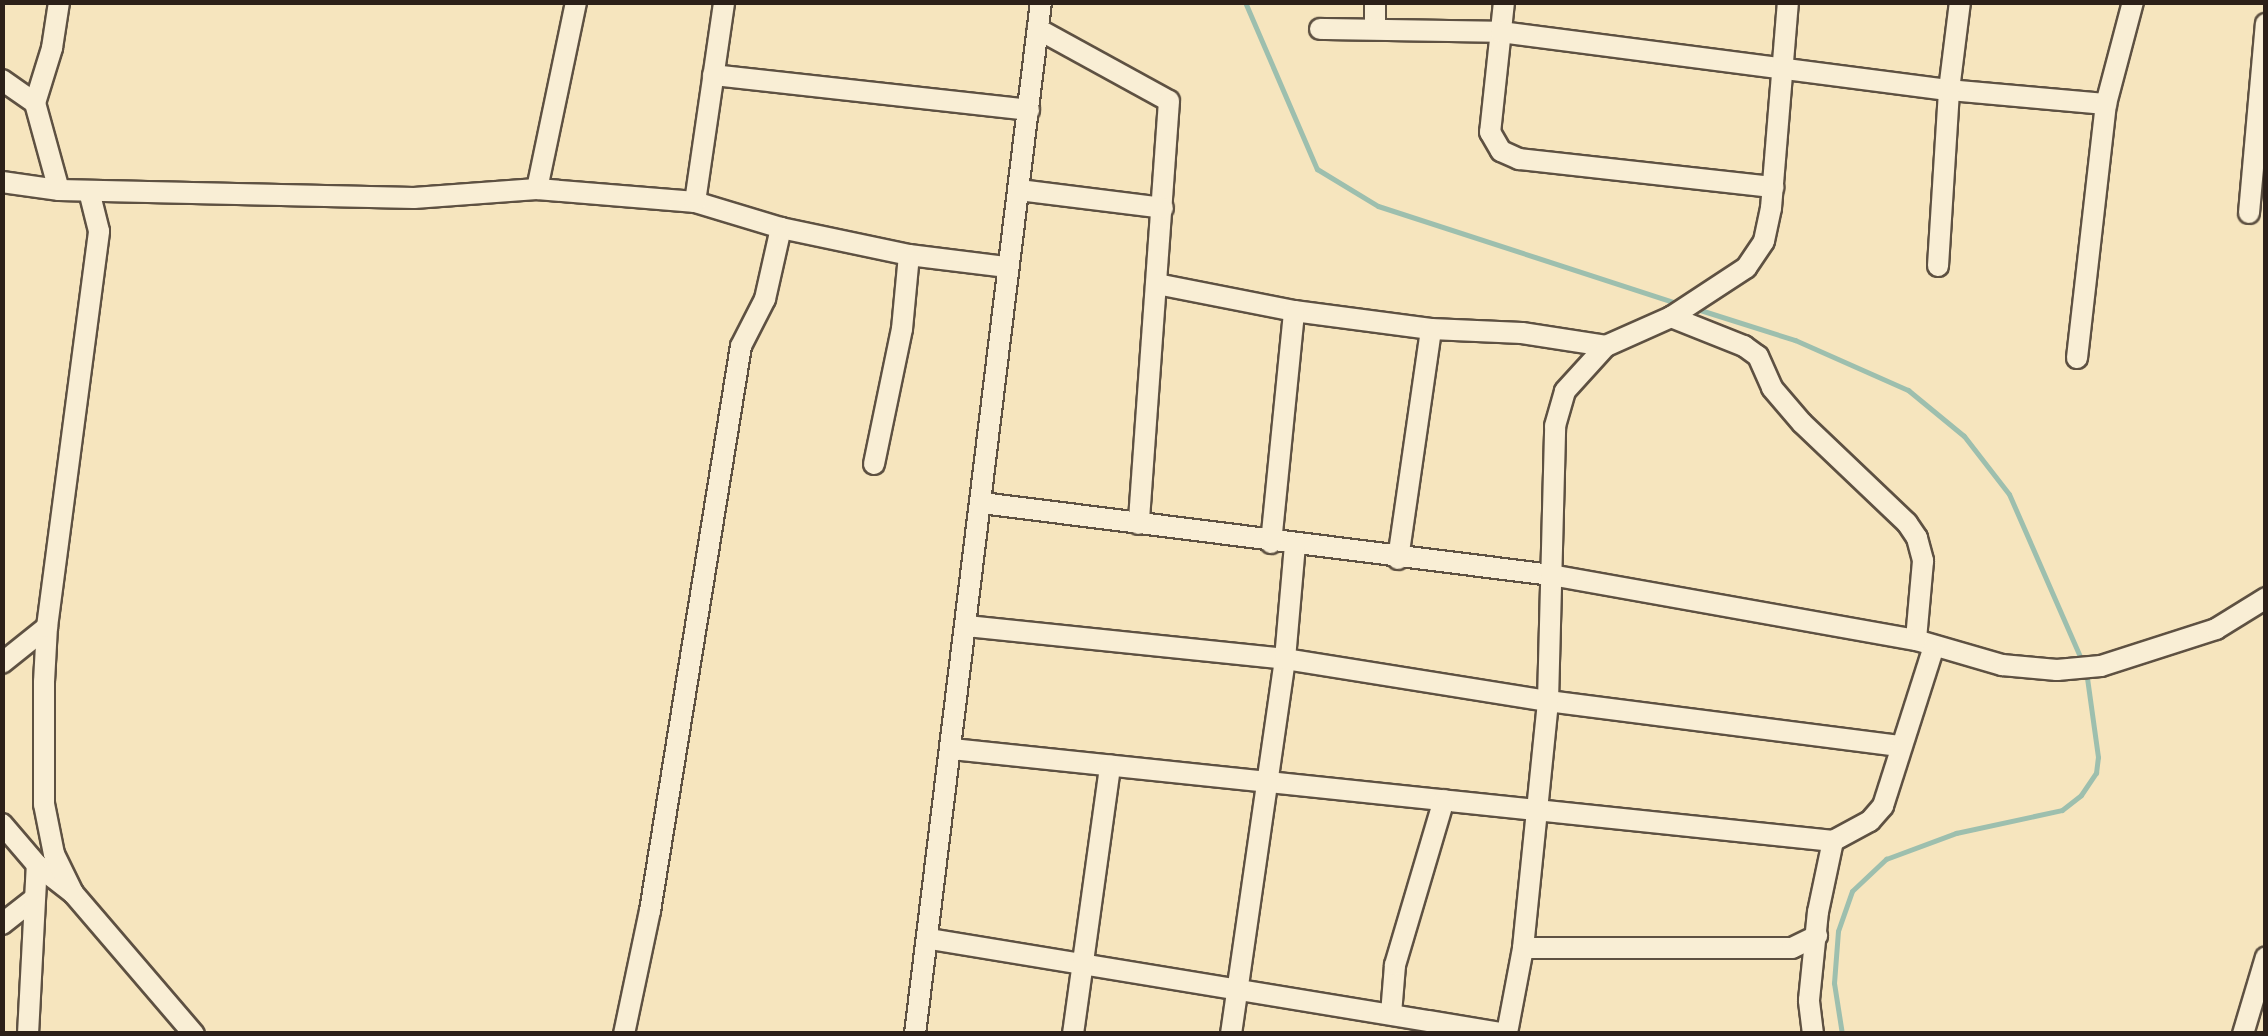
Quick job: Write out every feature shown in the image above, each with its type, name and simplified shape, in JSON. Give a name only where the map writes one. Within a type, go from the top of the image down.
[{"type":"street","points":[[59,190],[34,103],[52,48],[60,2]]},
{"type":"street","points":[[537,189],[576,2]]},
{"type":"street","points":[[695,202],[724,2]]},
{"type":"street","points":[[915,1034],[930,939],[1006,267],[1041,2]]},
{"type":"street","points":[[1374,2],[1376,29]]},
{"type":"street","points":[[1504,2],[1490,132],[1501,151],[1519,160],[1773,187]]},
{"type":"street","points":[[930,939],[1507,1033],[1523,948],[1548,701],[1555,426],[1565,391],[1606,346],[1671,317],[1746,268],[1764,240],[1773,187],[1788,2]]},
{"type":"street","points":[[1938,266],[1949,90],[1960,2]]},
{"type":"street","points":[[2077,358],[2106,104],[2133,2]]},
{"type":"street","points":[[2249,213],[2266,24]]},
{"type":"street","points":[[1320,29],[1500,32],[1949,90],[2106,104]]},
{"type":"street","points":[[1038,30],[1169,101],[1139,524]]},
{"type":"street","points":[[713,75],[1029,110]]},
{"type":"street","points":[[2,80],[34,103]]},
{"type":"street","points":[[2,182],[59,190],[414,198],[537,189],[695,202],[782,228],[909,256],[1006,267]]},
{"type":"street","points":[[1019,190],[1163,208]]},
{"type":"street","points":[[73,893],[54,854],[44,804],[47,626],[99,231],[89,191]]},
{"type":"street","points":[[624,1034],[650,911],[741,346],[765,299],[782,228]]},
{"type":"street","points":[[874,464],[902,329],[909,256]]},
{"type":"street","points":[[1157,284],[1294,311],[1432,329],[1522,332],[1606,346]]},
{"type":"street","points":[[1270,543],[1294,311]]},
{"type":"street","points":[[952,749],[1833,841],[1870,820],[1883,806],[1925,643],[1923,561],[1917,538],[1802,423],[1772,388],[1758,356],[1744,346],[1671,317]]},
{"type":"street","points":[[1398,558],[1432,329]]},
{"type":"street","points":[[982,503],[1270,543],[1551,576],[1925,643],[2002,665],[2057,670],[2100,666],[2216,629],[2266,598]]},
{"type":"street","points":[[1231,1034],[1264,782],[1285,659],[1296,545]]},
{"type":"street","points":[[2,663],[47,626]]},
{"type":"street","points":[[967,626],[1285,659],[1548,701],[1899,746]]},
{"type":"street","points":[[1073,1034],[1110,766]]},
{"type":"street","points":[[1391,1014],[1395,965],[1444,800]]},
{"type":"street","points":[[2,824],[37,865],[73,893],[194,1034]]},
{"type":"street","points":[[1812,1034],[1810,1000],[1833,841]]},
{"type":"street","points":[[28,1034],[37,865]]},
{"type":"street","points":[[2,924],[33,900]]},
{"type":"street","points":[[1523,948],[1792,948],[1817,936]]},
{"type":"street","points":[[2243,1034],[2266,957]]},
{"type":"waterway","points":[[1245,2],[1317,169],[1378,206],[1677,303]]},
{"type":"waterway","points":[[1697,309],[1795,340],[1908,390],[1964,436],[2009,494],[2082,661]]},
{"type":"waterway","points":[[1842,1034],[1834,983],[1838,931],[1852,891],[1886,859],[1956,833],[2062,810],[2081,795],[2096,773],[2098,757],[2086,671]]}]
